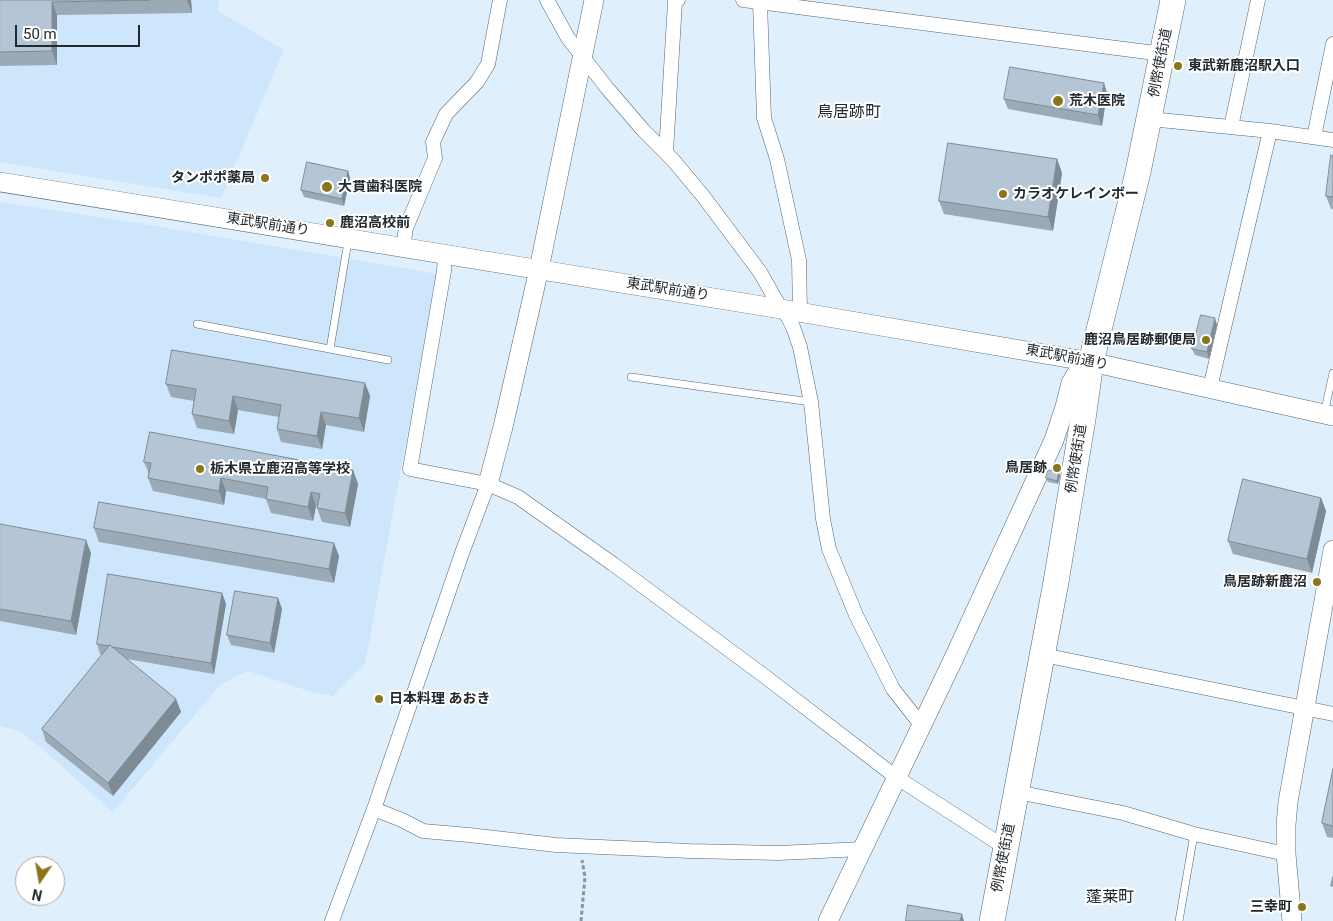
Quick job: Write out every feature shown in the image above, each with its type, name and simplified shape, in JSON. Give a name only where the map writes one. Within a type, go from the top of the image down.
[{"type":"highway","name":"例幣使街道","points":[[992,921],[1043,655],[1079,446],[1091,362],[1150,119],[1173,0]]},
{"type":"street","points":[[403,247],[406,228],[435,158],[433,142],[446,114],[477,82],[488,64],[500,0]]},
{"type":"street","points":[[547,0],[568,38],[607,88],[643,130],[666,152],[703,196],[760,272],[781,309],[788,317],[800,347],[811,402],[823,519],[829,549],[856,615],[893,688],[922,726]]},
{"type":"street","points":[[332,921],[374,809],[462,553],[488,484],[539,270],[594,0]]},
{"type":"street","points":[[666,152],[675,2],[678,0]]},
{"type":"street","points":[[744,0],[1163,54]]},
{"type":"street","points":[[1231,127],[1258,0]]},
{"type":"street","points":[[760,2],[764,118],[778,159],[799,260],[800,312]]},
{"type":"street","points":[[1314,137],[1328,91],[1333,44]]},
{"type":"street","points":[[1150,119],[1270,131],[1333,140]]},
{"type":"street","points":[[1210,388],[1270,131]]},
{"type":"street","name":"東武駅前通り","points":[[0,182],[800,312],[1091,362],[1329,415]]},
{"type":"street","points":[[445,254],[444,271],[410,469],[488,484],[518,497],[614,564],[896,777],[1006,848]]},
{"type":"street","points":[[828,921],[922,726],[1054,440],[1071,383],[1077,373],[1091,362]]},
{"type":"street","points":[[1292,921],[1286,854],[1288,802],[1333,550]]},
{"type":"street","points":[[1043,655],[1333,714]]},
{"type":"street","points":[[1017,792],[1123,813],[1194,834],[1286,854]]},
{"type":"street","points":[[374,809],[423,831],[556,845],[779,853],[862,849]]},
{"type":"lane","points":[[330,349],[349,238]]},
{"type":"lane","points":[[197,324],[388,360]]},
{"type":"lane","points":[[1329,415],[1333,374]]},
{"type":"lane","points":[[632,377],[811,402]]},
{"type":"lane","points":[[1179,921],[1194,834]]},
{"type":"path","points":[[580,846],[585,877],[581,921]]},
{"type":"shaded area","points":[[0,0],[219,0],[218,11],[284,50],[221,198],[0,162]]},
{"type":"shaded area","name":"栃木県立鹿沼高等学校","points":[[0,202],[144,224],[437,274],[365,664],[333,696],[312,692],[248,671],[221,684],[113,812],[20,731],[0,726]]},
{"type":"building","points":[[0,0],[150,0],[52,2],[52,51],[0,52]]},
{"type":"building","name":"荒木医院","points":[[1010,67],[1104,83],[1098,115],[1004,99]]},
{"type":"building","name":"カラオケレインボー","points":[[948,143],[1057,159],[1048,217],[939,201]]},
{"type":"building","points":[[1331,155],[1333,156],[1333,197],[1326,196]]},
{"type":"building","name":"大貫歯科医院","points":[[307,162],[348,171],[342,199],[301,190]]},
{"type":"building","points":[[1201,315],[1215,318],[1207,352],[1192,349]]},
{"type":"building","points":[[172,350],[365,383],[359,418],[321,412],[317,436],[277,429],[281,405],[233,396],[229,421],[192,414],[196,389],[166,384]]},
{"type":"building","points":[[150,432],[353,470],[345,513],[317,508],[320,494],[311,492],[308,507],[266,499],[268,487],[221,478],[219,491],[148,478],[151,463],[144,462]]},
{"type":"building","points":[[1048,470],[1059,472],[1057,481],[1046,478]]},
{"type":"building","points":[[1243,479],[1321,498],[1307,559],[1228,541]]},
{"type":"building","points":[[99,502],[334,543],[329,569],[94,528]]},
{"type":"building","points":[[0,524],[86,540],[71,621],[0,609]]},
{"type":"building","points":[[108,574],[222,593],[211,663],[97,644]]},
{"type":"building","points":[[235,591],[278,598],[270,643],[227,635]]},
{"type":"building","points":[[110,645],[176,699],[108,783],[42,729]]},
{"type":"building","points":[[1333,769],[1333,826],[1322,823]]},
{"type":"building","points":[[908,905],[962,914],[960,921],[906,921]]},
{"type":"place","name":"東武新鹿沼駅入口","points":[[1178,66]]},
{"type":"place","name":"荒木医院","points":[[1058,101]]},
{"type":"place","name":"タンポポ薬局","points":[[265,178]]},
{"type":"place","name":"大貫歯科医院","points":[[327,187]]},
{"type":"place","name":"カラオケレインボー","points":[[1003,194]]},
{"type":"place","name":"鹿沼高校前","points":[[330,223]]},
{"type":"place","name":"鹿沼鳥居跡郵便局","points":[[1206,340]]},
{"type":"place","name":"鳥居跡","points":[[1057,468]]},
{"type":"place","name":"栃木県立鹿沼高等学校","points":[[200,469]]},
{"type":"place","name":"鳥居跡新鹿沼","points":[[1317,582]]},
{"type":"place","name":"日本料理 あおき","points":[[379,699]]},
{"type":"place","name":"三幸町","points":[[1302,907]]},
{"type":"district","name":"鳥居跡町","points":[[849,113]]},
{"type":"district","name":"蓬莱町","points":[[1110,898]]}]
